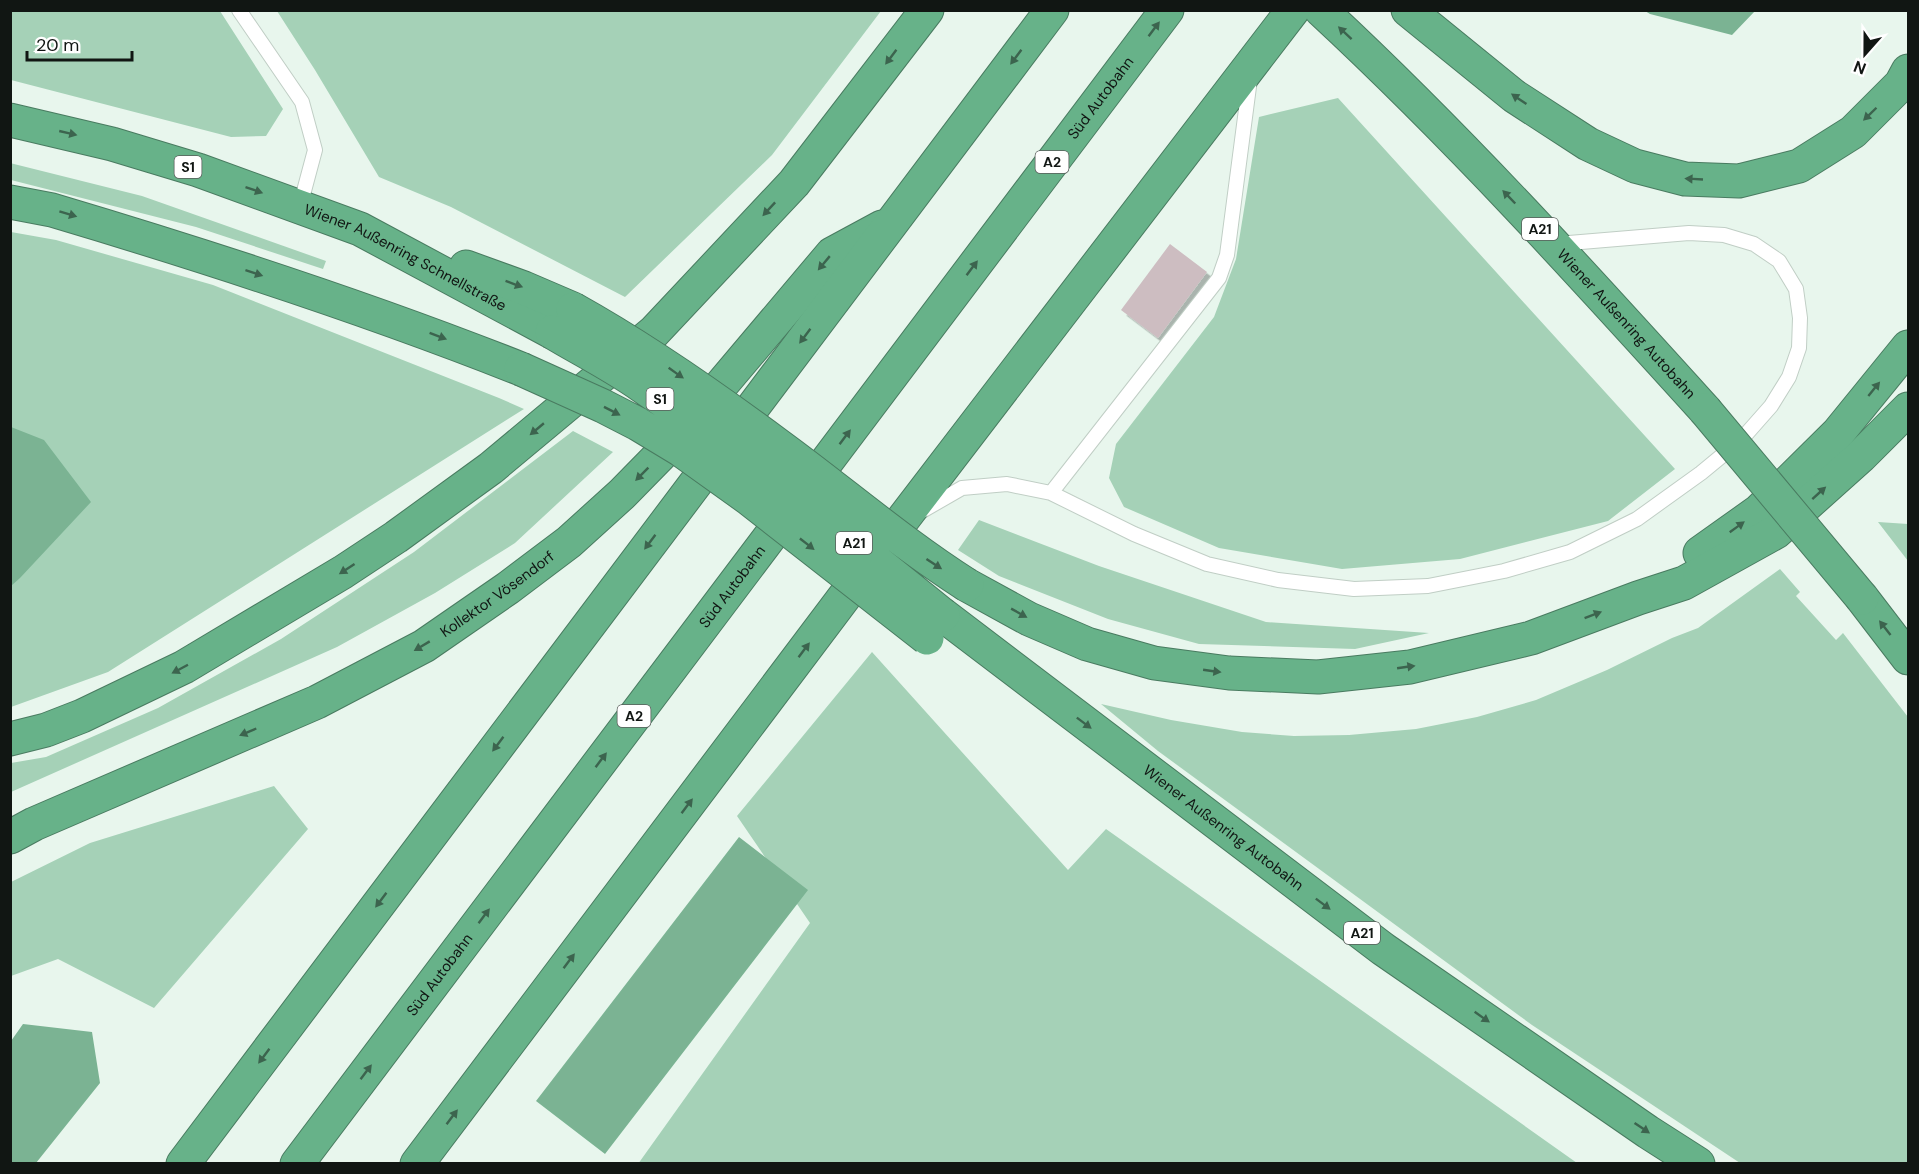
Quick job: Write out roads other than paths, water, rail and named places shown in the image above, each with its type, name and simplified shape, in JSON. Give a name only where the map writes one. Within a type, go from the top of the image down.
[{"type":"highway","points":[[10,738],[46,730],[82,716],[184,667],[343,572],[396,537],[491,468],[654,332],[794,183],[927,10]]},
{"type":"highway","points":[[183,1164],[1052,10]]},
{"type":"highway","name":"Süd Autobahn","points":[[297,1164],[1167,10]]},
{"type":"highway","points":[[417,1164],[900,523],[1293,10]]},
{"type":"highway","name":"Wiener Außenring Autobahn","points":[[1322,10],[1555,244],[1705,410],[1862,598],[1908,658]]},
{"type":"highway","points":[[1408,10],[1514,96],[1588,144],[1635,166],[1685,179],[1739,181],[1799,166],[1853,132],[1901,84],[1908,71]]},
{"type":"highway","name":"Wiener Außenring Schnellstraße","points":[[10,120],[112,144],[198,170],[300,206],[360,229],[563,321],[641,385],[763,473]]},
{"type":"highway","points":[[10,202],[52,210],[295,286],[437,336],[521,369],[612,411],[681,450],[935,627]]},
{"type":"highway","name":"Kollektor Vösendorf","points":[[10,837],[34,824],[317,702],[424,646],[569,542],[622,494],[674,441],[832,254],[891,222]]},
{"type":"highway","points":[[563,321],[606,327],[672,370],[778,445],[924,557],[967,585],[1029,619],[1087,644],[1154,663],[1229,673],[1318,677],[1410,668],[1531,638],[1684,583],[1776,532],[1861,456],[1908,409]]},
{"type":"highway","points":[[1638,598],[1759,511],[1838,433],[1908,346]]},
{"type":"highway","name":"A21","points":[[763,473],[853,542],[935,627]]},
{"type":"highway","name":"Wiener Außenring Autobahn","points":[[935,627],[1037,688],[1383,949],[1698,1164]]},
{"type":"lane","points":[[239,10],[302,102],[315,150],[300,206]]},
{"type":"lane","points":[[1051,493],[1219,278],[1227,255],[1252,63]]},
{"type":"lane","points":[[900,523],[962,488],[1007,484],[1051,493],[1134,534],[1207,564],[1278,580],[1354,589],[1428,586],[1504,571],[1570,552],[1637,519],[1701,473],[1741,440],[1771,406],[1789,377],[1799,348],[1800,318],[1796,289],[1779,261],[1754,244],[1724,235],[1689,233],[1555,244]]}]
